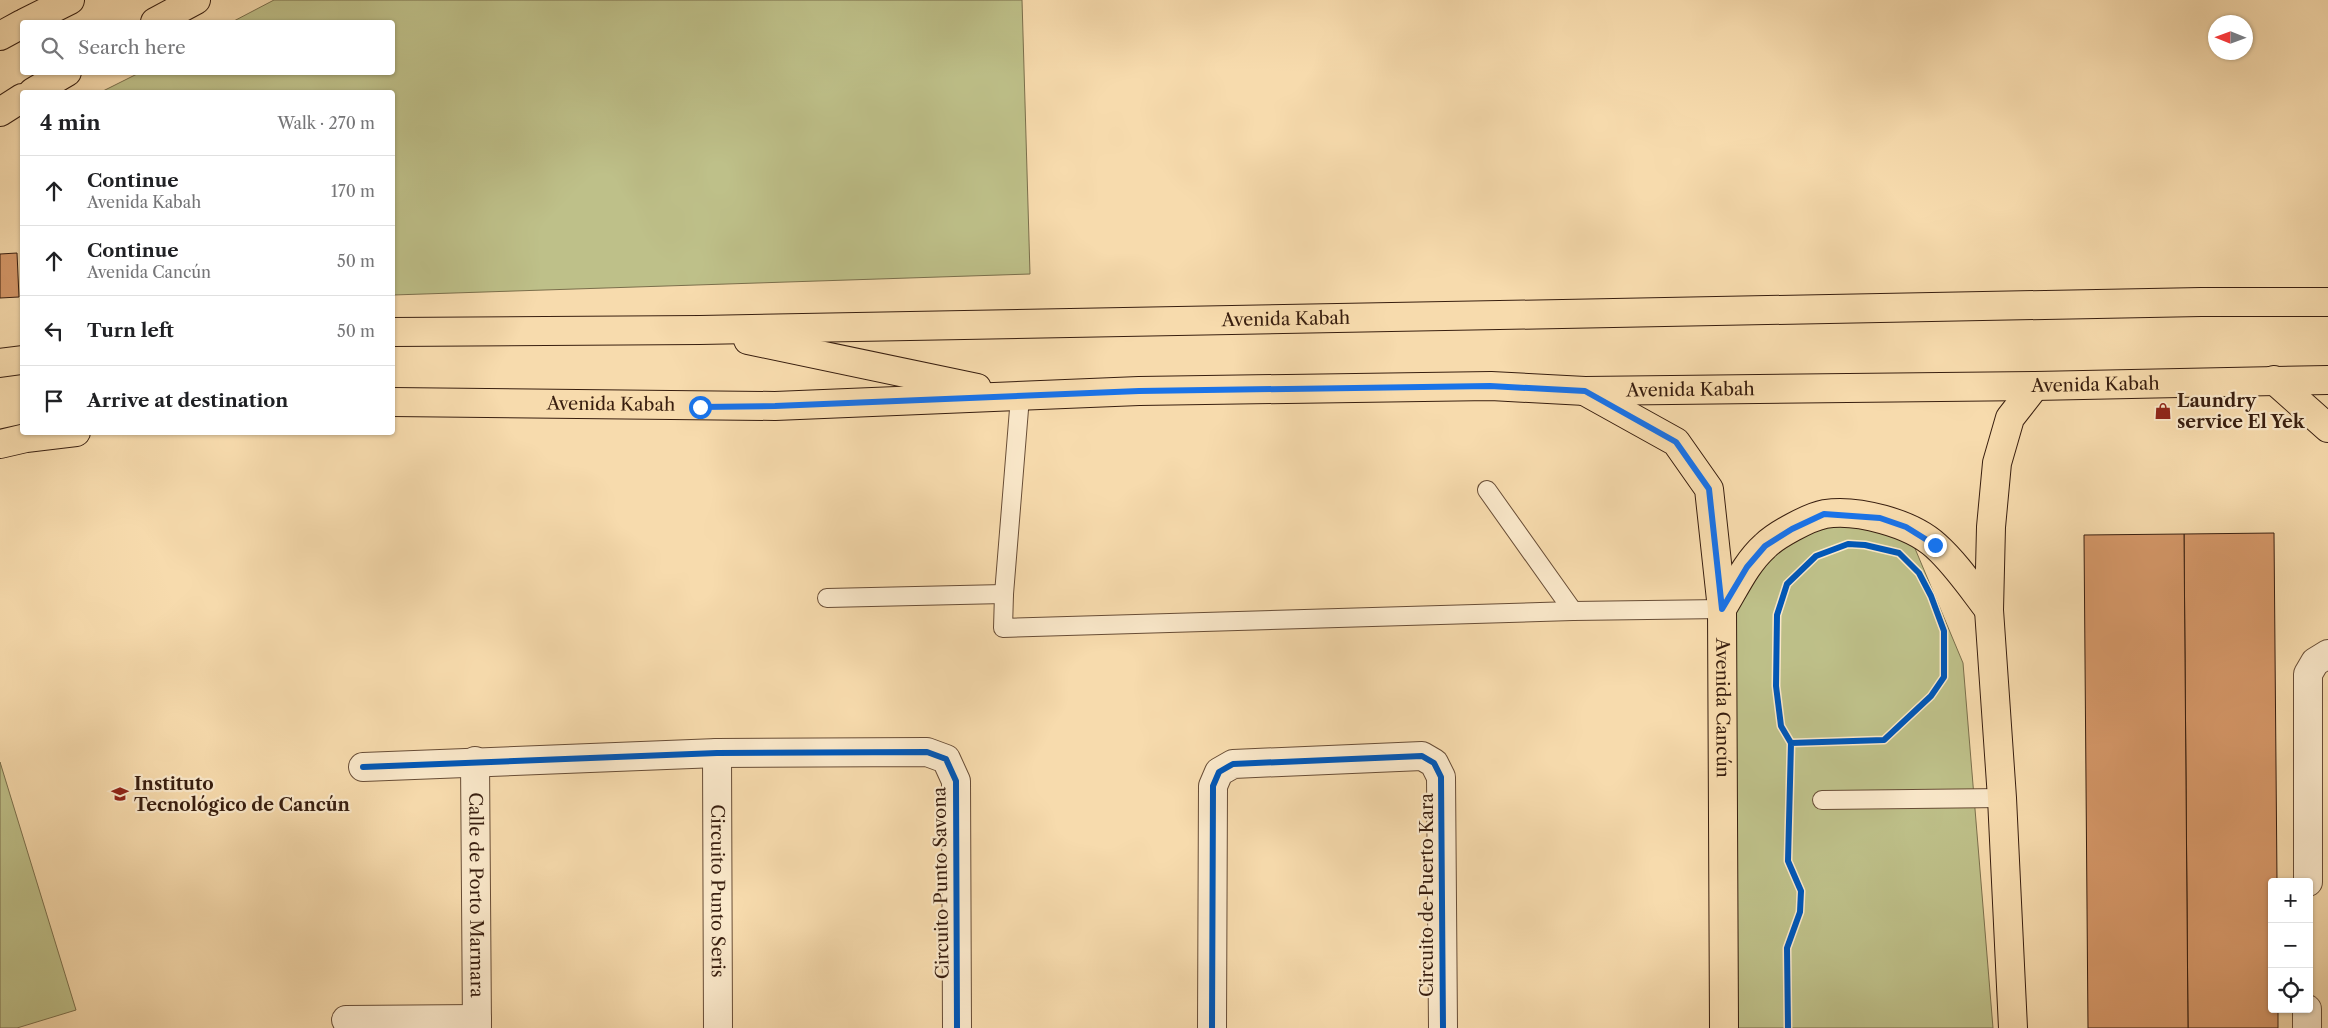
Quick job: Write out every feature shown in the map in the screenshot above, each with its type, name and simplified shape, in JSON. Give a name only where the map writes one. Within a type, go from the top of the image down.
[{"type":"main road","points":[[30,20],[70,0]]},
{"type":"main road","points":[[159,20],[196,0]]},
{"type":"main road","points":[[0,36],[20,25]]},
{"type":"main road","points":[[36,90],[62,75]]},
{"type":"main road","points":[[0,112],[20,99]]},
{"type":"main road","name":"Avenida Kabah","points":[[395,332],[700,330],[2181,302],[2328,302]]},
{"type":"main road","points":[[700,330],[1020,397]]},
{"type":"main road","points":[[0,363],[20,360]]},
{"type":"main road","points":[[2274,380],[2328,428]]},
{"type":"main road","name":"Avenida Kabah","points":[[395,402],[775,406],[1139,391],[1490,386],[1585,391],[2035,386],[2328,380]]},
{"type":"main road","points":[[2013,1028],[2002,798],[1989,610],[1991,527],[1996,463],[2010,418],[2035,386]]},
{"type":"main road","name":"Avenida Cancún","points":[[1585,391],[1676,442],[1709,489],[1722,609],[1724,1028]]},
{"type":"main road","points":[[0,444],[51,435]]},
{"type":"main road","points":[[1722,609],[1747,567],[1765,546],[1792,529],[1824,514],[1880,518],[1906,527],[1935,545],[1989,610]]},
{"type":"street","points":[[2308,878],[2308,674],[2315,662],[2328,654]]},
{"type":"street","name":"Circuito Punto Savona","points":[[717,753],[927,752],[946,759],[956,781],[957,1028]]},
{"type":"street","points":[[364,766],[717,753]]},
{"type":"street","name":"Circuito Punto Seris","points":[[717,753],[718,1028]]},
{"type":"street","name":"Circuito de Puerto Kara","points":[[1212,1028],[1213,786],[1219,772],[1233,764],[1422,756],[1434,763],[1441,777],[1443,1028]]},
{"type":"street","name":"Calle de Porto Marmara","points":[[475,761],[477,1024]]},
{"type":"street","points":[[2307,1013],[2307,1028]]},
{"type":"street","points":[[346,1020],[477,1024]]},
{"type":"lane","points":[[1020,397],[1003,628],[1573,611],[1722,609]]},
{"type":"lane","points":[[1487,490],[1573,611]]},
{"type":"lane","points":[[827,598],[1004,594]]},
{"type":"lane","points":[[1822,800],[2002,798]]},
{"type":"green space","points":[[274,0],[1022,0],[1030,274],[395,295],[395,90],[105,90],[135,75],[395,75],[395,20],[236,20]]},
{"type":"green space","points":[[1811,521],[1906,527],[1963,663],[1993,1028],[1728,1028],[1733,590]]},
{"type":"green space","points":[[0,762],[76,1010],[17,1028],[0,1028]]},
{"type":"building","points":[[17,253],[19,297],[0,298],[0,254]]},
{"type":"building","points":[[2274,533],[2277,878],[2268,878],[2268,1013],[2278,1013],[2278,1028],[2188,1028],[2184,534]]},
{"type":"building","points":[[2184,534],[2188,1028],[2088,1028],[2084,535]]},
{"type":"cycle path","points":[[1788,1028],[1787,948],[1800,912],[1801,891],[1788,861],[1791,743],[1781,726],[1776,686],[1777,615],[1787,584],[1816,556],[1848,544],[1865,545],[1899,553],[1919,573],[1931,596],[1944,631],[1944,677],[1931,696],[1884,740],[1791,743]]},
{"type":"cycle path","points":[[363,767],[717,753],[927,752],[946,759],[956,781],[957,1028]]},
{"type":"cycle path","points":[[1212,1028],[1213,786],[1219,772],[1233,764],[1422,756],[1434,763],[1441,777],[1443,1028]]},
{"type":"place","name":"Laundry service El Yek","points":[[2163,411]]},
{"type":"place","name":"Instituto Tecnológico de Cancún","points":[[120,794]]},
{"type":"route","points":[[700,407],[775,406],[1139,391],[1490,386],[1585,391],[1676,442],[1709,489],[1722,609],[1747,567],[1765,546],[1792,529],[1824,514],[1880,518],[1906,527],[1935,545]]}]
